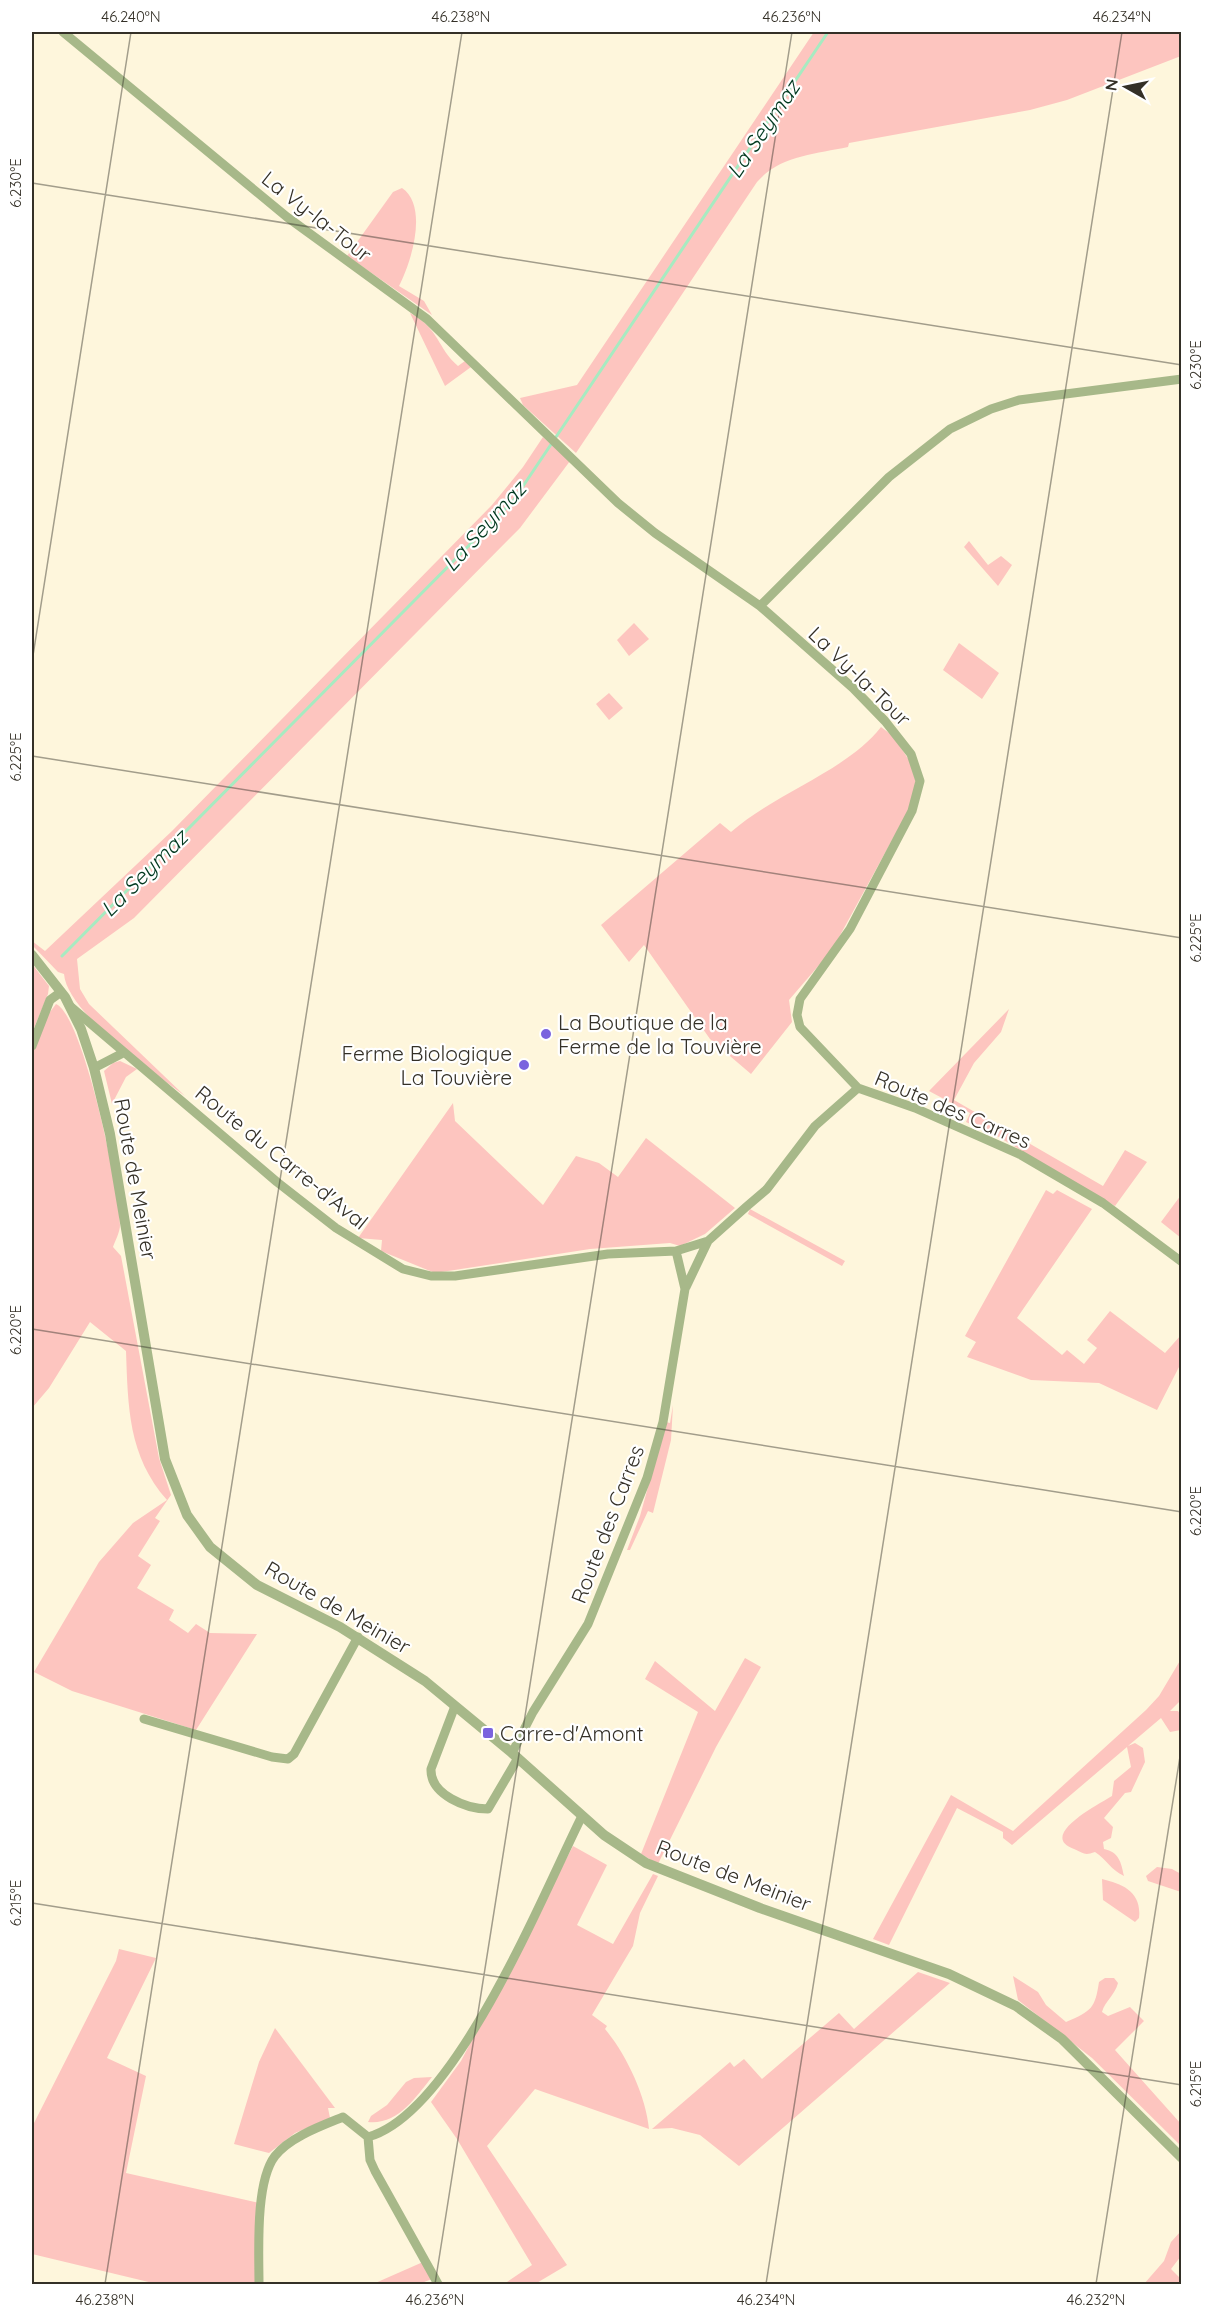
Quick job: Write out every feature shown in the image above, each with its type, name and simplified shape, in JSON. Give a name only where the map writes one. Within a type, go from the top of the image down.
[{"type":"street","name":"La Vy-la-Tour","points":[[63,32],[287,217],[427,319],[636,519],[760,606],[875,710],[906,746],[919,776],[916,800],[850,929],[804,991],[797,1009],[798,1020],[804,1034],[858,1088]]},
{"type":"street","points":[[760,606],[889,477],[950,429],[991,409],[1019,400],[1182,379]]},
{"type":"street","name":"Route de Meinier","points":[[32,955],[69,1005],[94,1068],[110,1134],[160,1436],[176,1494],[200,1535],[237,1571],[257,1585],[358,1637],[393,1659],[515,1755],[621,1848],[687,1881],[949,1974],[998,1996],[1062,2039],[1182,2158]]},
{"type":"street","points":[[32,1046],[50,1000],[61,992]]},
{"type":"street","name":"Route du Carre-d'Aval","points":[[69,1005],[123,1053],[196,1111],[306,1205],[370,1250],[412,1272],[430,1276],[455,1276],[608,1254],[676,1251]]},
{"type":"street","points":[[94,1068],[123,1053]]},
{"type":"street","name":"Route des Carres","points":[[455,1706],[431,1769],[432,1780],[443,1793],[458,1803],[488,1809],[533,1712],[588,1624],[647,1478],[663,1422],[685,1289],[708,1241],[767,1189],[815,1126],[858,1088],[915,1108],[1021,1155],[1102,1203],[1182,1262]]},
{"type":"street","name":"Route des Carres","points":[[685,1289],[676,1251],[708,1241]]},
{"type":"street","points":[[144,1719],[272,1757],[288,1759],[294,1754],[358,1637]]},
{"type":"street","points":[[368,2137],[381,2134],[404,2119],[431,2091],[457,2057],[513,1956],[582,1816]]},
{"type":"street","points":[[259,2284],[263,2192],[268,2168],[276,2154],[299,2138],[343,2117],[368,2137],[370,2160],[375,2171],[438,2284]]},
{"type":"shaded area","points":[[814,32],[1181,32],[1181,56],[1067,100],[1030,110],[849,143],[848,147],[798,157],[766,173],[757,182],[576,453],[523,405],[520,398],[577,385]]},
{"type":"shaded area","points":[[402,188],[410,196],[415,208],[416,221],[412,250],[399,286],[424,301],[432,315],[347,256],[393,192]]},
{"type":"shaded area","points":[[410,313],[433,332],[458,366],[465,361],[471,367],[445,386]]},
{"type":"shaded area","points":[[543,437],[570,461],[520,528],[134,918],[77,959],[80,989],[89,1004],[185,1096],[114,1041],[95,1023],[69,989],[64,974],[58,972],[32,945],[32,941],[45,951],[172,831],[492,505],[523,467]]},
{"type":"shaded area","points":[[969,541],[988,565],[1001,556],[1012,565],[998,586],[964,547]]},
{"type":"shaded area","points":[[634,623],[649,639],[629,656],[617,640]]},
{"type":"shaded area","points":[[959,643],[999,673],[982,699],[943,670]]},
{"type":"shaded area","points":[[609,693],[623,708],[609,720],[596,704]]},
{"type":"shaded area","points":[[881,727],[893,736],[909,760],[916,782],[909,809],[832,950],[789,1000],[792,1022],[751,1074],[710,1039],[644,945],[629,962],[601,925],[720,823],[731,832],[768,805],[849,756],[867,743]]},
{"type":"shaded area","points":[[32,964],[49,986],[32,1033]]},
{"type":"shaded area","points":[[56,1004],[67,1015],[77,1039],[88,1070],[107,1144],[120,1225],[113,1247],[121,1256],[159,1458],[171,1495],[155,1518],[160,1521],[138,1556],[151,1565],[137,1588],[174,1610],[169,1620],[188,1633],[196,1624],[210,1633],[257,1634],[196,1730],[72,1691],[34,1672],[99,1562],[133,1523],[167,1500],[144,1466],[137,1448],[130,1411],[126,1351],[90,1322],[49,1388],[32,1408],[32,1056],[44,1020]]},
{"type":"shaded area","points":[[1009,1009],[1001,1032],[974,1063],[954,1100],[1103,1186],[1125,1150],[1147,1162],[1115,1206],[997,1136],[966,1122],[970,1113],[929,1091]]},
{"type":"shaded area","points":[[120,1061],[137,1069],[126,1077],[112,1104],[104,1071],[113,1063]]},
{"type":"shaded area","points":[[453,1103],[455,1121],[543,1205],[576,1156],[599,1163],[618,1177],[646,1138],[735,1208],[705,1234],[680,1246],[670,1243],[590,1249],[435,1273],[381,1251],[382,1240],[358,1238]]},
{"type":"shaded area","points":[[1046,1190],[1053,1194],[1057,1190],[1092,1209],[1017,1318],[1062,1355],[1067,1350],[1084,1364],[1097,1348],[1087,1340],[1110,1311],[1165,1353],[1181,1335],[1181,1368],[1179,1367],[1157,1410],[1099,1383],[1031,1380],[967,1357],[976,1342],[965,1336]]},
{"type":"shaded area","points":[[1181,1195],[1181,1238],[1161,1222]]},
{"type":"shaded area","points":[[750,1209],[845,1261],[842,1266],[748,1214]]},
{"type":"shaded area","points":[[673,1405],[671,1440],[653,1513],[648,1511],[630,1550],[627,1550],[640,1516],[666,1422],[670,1423]]},
{"type":"shaded area","points":[[745,1658],[761,1667],[716,1747],[658,1864],[641,1854],[698,1712],[645,1679],[655,1661],[715,1711]]},
{"type":"shaded area","points":[[1181,1659],[1181,1700],[1170,1711],[1178,1711],[1181,1715],[1181,1730],[1170,1732],[1161,1718],[1128,1746],[1135,1743],[1143,1748],[1145,1762],[1131,1792],[1125,1793],[1104,1818],[1113,1827],[1111,1838],[1103,1842],[1104,1849],[1116,1855],[1124,1876],[1095,1852],[1084,1854],[1064,1843],[1062,1836],[1074,1821],[1112,1796],[1114,1781],[1131,1767],[1127,1747],[1012,1845],[1003,1838],[1003,1832],[957,1808],[889,1945],[873,1939],[951,1795],[1013,1831],[1146,1710],[1159,1696]]},
{"type":"shaded area","points":[[573,1846],[607,1865],[577,1925],[613,1944],[653,1874],[658,1876],[640,1913],[633,1946],[592,2015],[607,2026],[605,2029],[634,2076],[644,2103],[649,2129],[535,2089],[487,2146],[567,2265],[535,2284],[504,2284],[532,2265],[457,2139],[431,2102],[461,2061]]},
{"type":"shaded area","points":[[1157,1867],[1172,1869],[1181,1874],[1181,1892],[1148,1881],[1146,1876]]},
{"type":"shaded area","points":[[1102,1879],[1124,1887],[1134,1896],[1139,1909],[1139,1918],[1135,1922],[1103,1900]]},
{"type":"shaded area","points":[[119,1949],[156,1958],[107,2058],[146,2076],[126,2173],[259,2203],[255,2284],[157,2284],[32,2254],[32,2127],[116,1961]]},
{"type":"shaded area","points":[[918,1972],[950,1983],[739,2166],[700,2135],[672,2128],[652,2129],[730,2062],[734,2067],[744,2059],[762,2079],[839,2013],[854,2029]]},
{"type":"shaded area","points":[[1013,1976],[1038,1992],[1046,2005],[1066,2022],[1091,2008],[1096,1998],[1099,1982],[1105,1978],[1114,1978],[1118,1983],[1117,1987],[1102,2012],[1108,2016],[1130,2007],[1144,2021],[1115,2050],[1181,2124],[1181,2146],[1092,2058],[1018,2000]]},
{"type":"shaded area","points":[[275,2028],[335,2108],[328,2108],[330,2118],[295,2133],[269,2153],[234,2144],[259,2062]]},
{"type":"shaded area","points":[[432,2077],[397,2115],[379,2122],[368,2122],[371,2116],[387,2105],[406,2082],[414,2078]]},
{"type":"shaded area","points":[[1181,2231],[1181,2256],[1171,2269],[1181,2279],[1181,2284],[1144,2284],[1164,2261],[1171,2242]]},
{"type":"shaded area","points":[[423,2262],[432,2279],[419,2284],[373,2284]]},
{"type":"waterway","name":"La Seymaz","points":[[62,956],[513,501],[828,32]]},
{"type":"place","name":"La Boutique de la Ferme de la Touvière","points":[[546,1034]]},
{"type":"place","name":"Ferme Biologique La Touvière","points":[[524,1065]]},
{"type":"place","name":"Carre-d'Amont","points":[[488,1733]]}]
